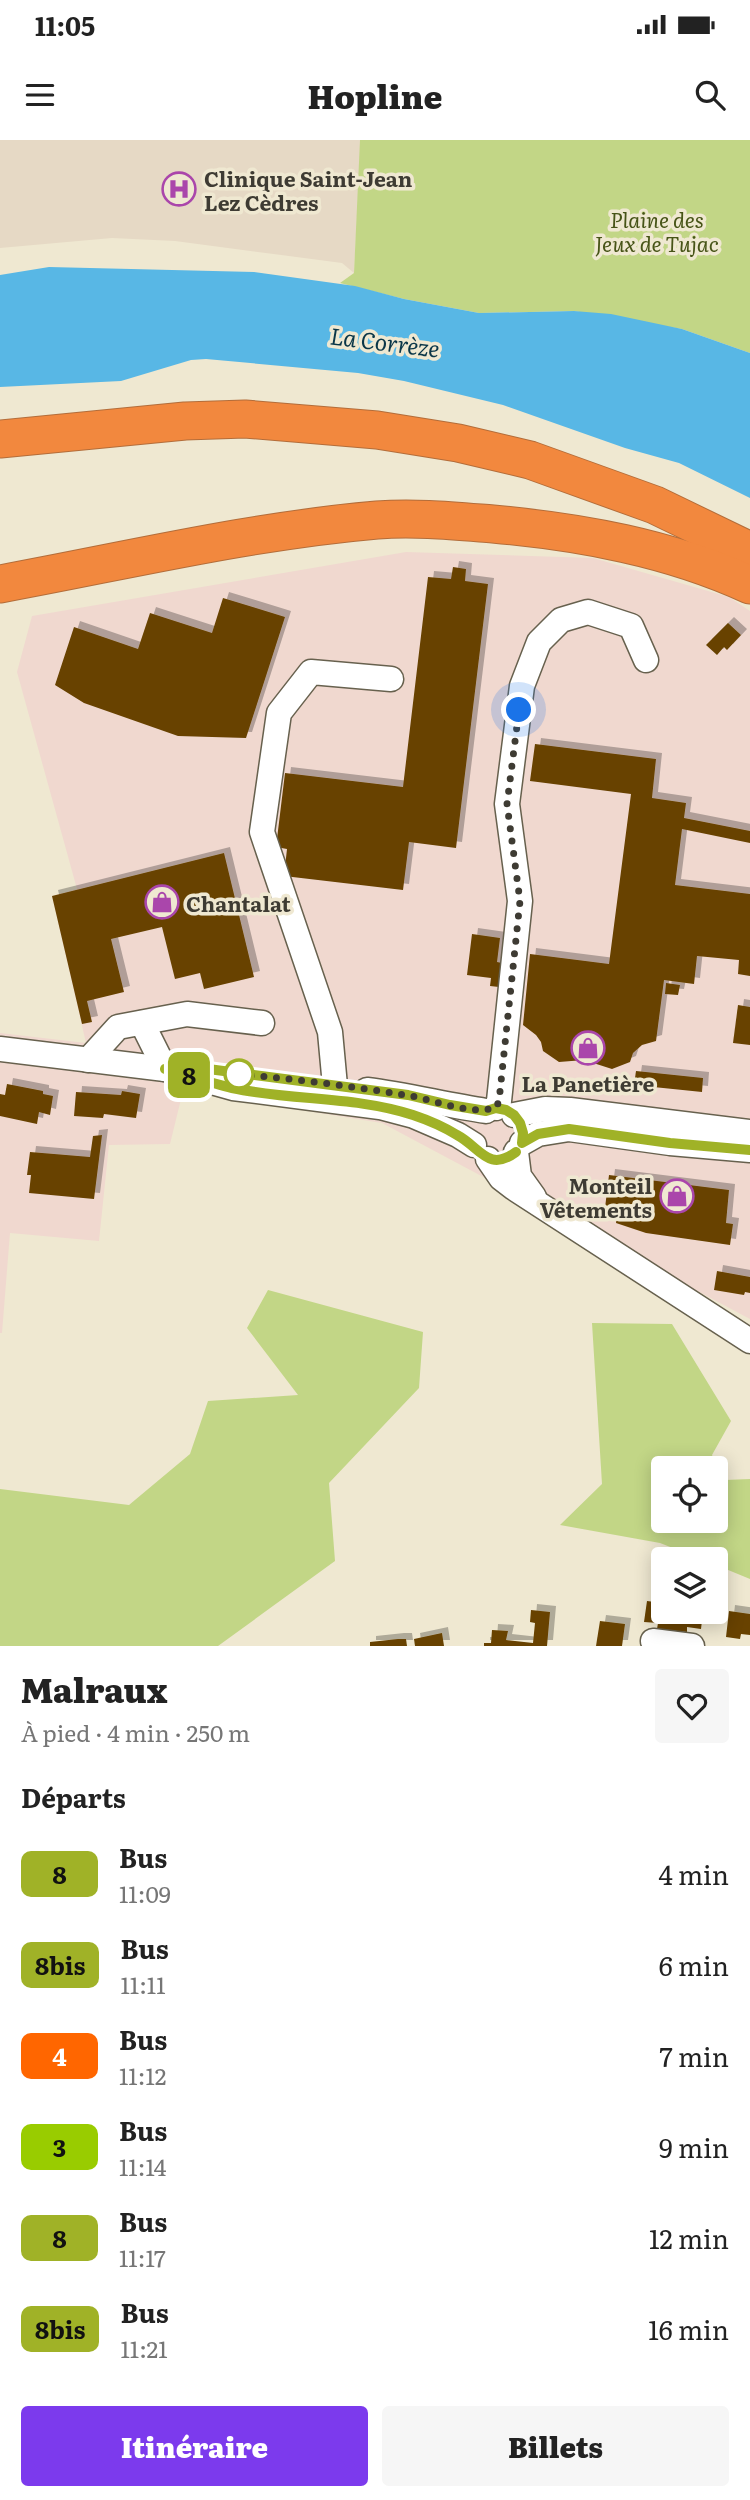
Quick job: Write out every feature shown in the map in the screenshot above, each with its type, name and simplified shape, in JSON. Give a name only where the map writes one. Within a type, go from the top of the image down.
[{"type":"highway","points":[[0,439],[185,421],[245,419],[377,430],[458,443],[530,460],[655,505],[750,551]]},
{"type":"highway","points":[[0,584],[273,532],[379,520],[454,521],[537,528],[633,545],[750,585]]},
{"type":"street","points":[[499,1111],[520,901],[507,804],[523,686],[539,642],[561,620],[588,612],[631,626],[646,660]]},
{"type":"street","points":[[335,1086],[330,1032],[262,832],[279,713],[311,672],[391,679]]},
{"type":"street","points":[[88,1059],[118,1027],[187,1014],[262,1023]]},
{"type":"street","points":[[142,1023],[165,1069]]},
{"type":"street","points":[[0,1049],[165,1069],[233,1088],[380,1107],[414,1115],[458,1135],[481,1152],[498,1160],[508,1158],[538,1134],[569,1129],[670,1143],[750,1150]]},
{"type":"street","points":[[165,1069],[193,1067],[408,1095],[450,1105],[499,1111],[570,1110],[750,1132]]},
{"type":"street","points":[[536,1201],[519,1176],[519,1147],[523,1133],[520,1123],[499,1111],[478,1117],[472,1125],[471,1136],[501,1178],[536,1201],[750,1341]]},
{"type":"street","points":[[653,1641],[692,1646]]},
{"type":"shaded area","name":"Clinique Saint-Jean Lez Cèdres","points":[[0,140],[361,140],[354,273],[342,263],[175,241],[112,238],[0,248]]},
{"type":"shaded area","points":[[406,552],[593,558],[729,597],[750,611],[750,1319],[382,1123],[183,1091],[170,1144],[109,1145],[99,1241],[10,1233],[0,1333],[0,1033],[86,1043],[52,896],[77,889],[17,672],[32,616]]},
{"type":"green space","name":"Plaine des Jeux de Tujac","points":[[360,140],[750,140],[750,353],[682,329],[574,311],[479,313],[404,299],[340,283],[354,273]]},
{"type":"green space","points":[[268,1290],[423,1332],[419,1388],[329,1483],[335,1561],[218,1646],[0,1646],[0,1489],[129,1505],[190,1454],[208,1401],[298,1395],[247,1328]]},
{"type":"green space","points":[[592,1323],[672,1324],[731,1421],[713,1456],[651,1456],[651,1533],[728,1533],[728,1480],[750,1479],[750,1579],[728,1570],[728,1547],[670,1547],[560,1525],[602,1484]]},
{"type":"water","name":"La Corrèze","points":[[49,267],[254,272],[355,286],[404,299],[479,313],[574,311],[611,314],[682,329],[750,353],[750,498],[679,463],[625,448],[503,405],[404,381],[358,373],[206,359],[191,360],[121,381],[0,387],[0,275]]},
{"type":"building","points":[[453,567],[466,569],[465,581],[488,584],[456,848],[409,842],[403,890],[284,876],[287,849],[276,847],[285,773],[403,787],[428,577],[451,579]]},
{"type":"building","points":[[223,598],[285,617],[246,738],[178,736],[84,703],[55,685],[74,627],[138,649],[150,613],[212,633]]},
{"type":"building","points":[[728,623],[741,635],[727,650],[724,647],[717,655],[706,645]]},
{"type":"building","points":[[535,744],[656,759],[652,798],[686,803],[684,818],[750,831],[750,843],[682,829],[675,885],[750,894],[750,976],[738,974],[739,960],[697,956],[694,984],[664,980],[656,1041],[642,1045],[633,1053],[630,1062],[612,1069],[584,1060],[559,1062],[543,1051],[536,1035],[523,1025],[530,954],[609,964],[631,794],[530,781]]},
{"type":"building","points":[[224,853],[254,977],[204,989],[200,973],[175,979],[162,927],[111,939],[124,992],[87,1001],[92,1022],[82,1024],[52,896]]},
{"type":"building","points":[[472,934],[500,938],[497,962],[502,963],[499,987],[490,986],[491,978],[467,975]]},
{"type":"building","points":[[666,983],[680,985],[678,995],[665,994]]},
{"type":"building","points":[[738,1005],[750,1007],[750,1045],[733,1043]]},
{"type":"building","points":[[636,1071],[703,1078],[702,1092],[634,1085]]},
{"type":"building","points":[[7,1084],[43,1091],[43,1094],[53,1096],[50,1115],[39,1112],[37,1124],[0,1116],[0,1094],[5,1095]]},
{"type":"building","points":[[122,1091],[140,1094],[136,1118],[104,1114],[103,1118],[74,1116],[76,1092],[121,1095]]},
{"type":"building","points":[[102,1135],[94,1199],[29,1193],[31,1175],[27,1175],[30,1152],[90,1157],[93,1136]]},
{"type":"building","points":[[609,1175],[729,1190],[726,1223],[733,1224],[730,1245],[646,1233],[616,1223],[618,1210],[605,1208]]},
{"type":"building","points":[[717,1271],[750,1277],[750,1293],[745,1292],[744,1295],[714,1290]]},
{"type":"building","points":[[647,1601],[651,1602],[651,1622],[644,1622]]},
{"type":"building","points":[[531,1610],[550,1612],[547,1646],[484,1646],[484,1643],[491,1643],[492,1630],[508,1631],[506,1640],[533,1643],[535,1623],[530,1622]]},
{"type":"building","points":[[729,1611],[750,1614],[750,1635],[741,1634],[740,1639],[726,1637]]},
{"type":"building","points":[[600,1621],[625,1624],[622,1646],[596,1646]]},
{"type":"building","points":[[658,1624],[702,1624],[701,1629],[687,1627],[687,1632],[657,1629]]},
{"type":"building","points":[[442,1633],[444,1646],[415,1646],[414,1639]]},
{"type":"building","points":[[406,1639],[407,1646],[370,1646],[370,1642]]},
{"type":"bus line","name":"8","points":[[516,1152],[508,1158],[488,1159],[458,1135],[414,1115],[380,1107],[233,1088],[165,1069],[193,1067],[408,1095],[486,1111],[496,1108],[506,1110],[520,1123],[522,1143],[538,1134],[569,1129],[670,1143],[750,1150]]},
{"type":"place","name":"Clinique Saint-Jean Lez Cèdres","points":[[179,189]]},
{"type":"place","name":"Chantalat","points":[[162,902]]},
{"type":"place","name":"La Panetière","points":[[588,1048]]},
{"type":"place","name":"Monteil Vêtements","points":[[677,1196]]},
{"type":"route","points":[[239,1074],[408,1095],[486,1111],[496,1108],[499,1101],[520,901],[507,804],[519,710]]}]
